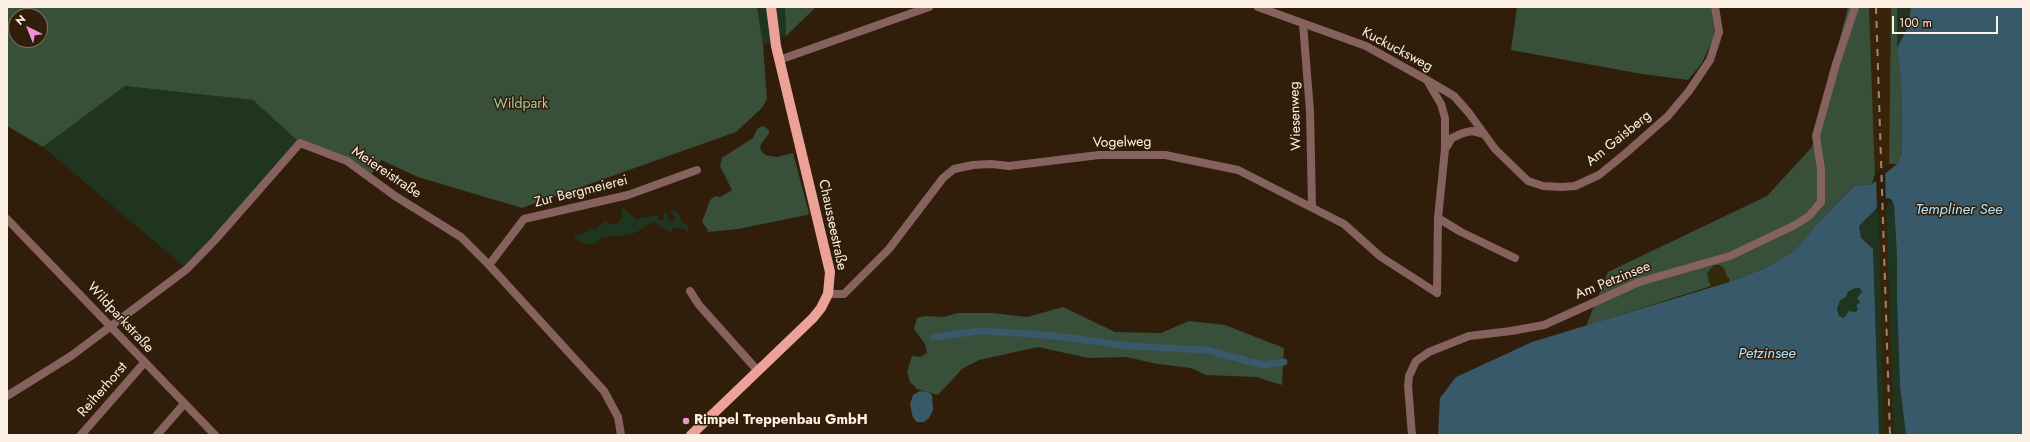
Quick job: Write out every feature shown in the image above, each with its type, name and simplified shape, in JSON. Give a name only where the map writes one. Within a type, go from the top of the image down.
[{"type":"main road","name":"Chausseestraße","points":[[692,435],[813,318],[822,308],[828,294],[830,272],[779,60],[774,33],[772,7]]},
{"type":"street","points":[[779,60],[907,11],[929,7]]},
{"type":"street","name":"Kuckucksweg","points":[[1258,7],[1366,46],[1454,96]]},
{"type":"street","name":"Am Gaisberg","points":[[1454,96],[1508,164],[1528,181],[1543,186],[1575,186],[1599,175],[1626,154],[1668,116],[1689,91],[1710,60],[1719,32],[1715,7]]},
{"type":"street","name":"Am Petzinsee","points":[[1412,435],[1408,386],[1409,376],[1416,362],[1422,356],[1469,336],[1511,332],[1544,325],[1639,282],[1730,256],[1795,225],[1809,216],[1821,202],[1821,168],[1816,136],[1836,64],[1855,7]]},
{"type":"street","name":"Wiesenweg","points":[[1303,24],[1310,111],[1312,207]]},
{"type":"street","points":[[1427,80],[1441,104],[1445,118],[1445,149],[1438,218],[1461,232],[1515,258]]},
{"type":"street","points":[[1445,149],[1452,138],[1463,133],[1472,131],[1484,134]]},
{"type":"street","name":"Meiereistraße","points":[[110,328],[187,269],[215,240],[300,143],[347,161],[395,196],[455,232],[489,265],[604,391],[618,417],[621,435]]},
{"type":"street","name":"Vogelweg","points":[[828,294],[844,294],[889,248],[943,178],[954,169],[973,165],[991,164],[1009,166],[1099,155],[1165,155],[1238,170],[1344,224],[1381,257],[1437,293],[1438,218]]},
{"type":"street","name":"Zur Bergmeierei","points":[[489,265],[524,219],[628,195],[697,170]]},
{"type":"street","name":"Wildparkstraße","points":[[7,219],[210,433]]},
{"type":"street","points":[[690,291],[699,305],[758,371]]},
{"type":"street","points":[[7,396],[71,356],[110,328]]},
{"type":"street","name":"Reiherhorst","points":[[81,435],[144,363]]},
{"type":"street","points":[[157,435],[184,404]]},
{"type":"shaded area","points":[[1869,7],[1891,7],[1889,164],[1875,174]]},
{"type":"shaded area","points":[[1879,208],[1886,208],[1894,435],[1884,435]]},
{"type":"green space","name":"Wildpark","points":[[7,7],[757,7],[763,45],[767,99],[762,108],[736,132],[522,208],[418,177],[381,160],[369,178],[347,161],[300,143],[253,100],[125,86],[43,147],[7,126]]},
{"type":"green space","points":[[757,7],[785,7],[786,36],[763,45]]},
{"type":"green space","points":[[785,7],[816,7],[786,36]]},
{"type":"green space","points":[[1517,7],[1711,7],[1715,34],[1702,63],[1688,80],[1642,74],[1511,50]]},
{"type":"green space","points":[[1848,7],[1869,7],[1875,174],[1872,184],[1854,186],[1815,226],[1795,250],[1765,268],[1729,282],[1729,278],[1708,279],[1711,286],[1586,326],[1608,272],[1767,196],[1812,147]]},
{"type":"green space","points":[[1891,7],[1897,7],[1897,48],[1901,81],[1902,153],[1897,164],[1889,164]]},
{"type":"green space","points":[[1897,7],[1911,7],[1908,27],[1897,48]]},
{"type":"green space","points":[[125,86],[253,100],[300,143],[187,269],[43,147]]},
{"type":"green space","points":[[763,126],[769,130],[769,134],[761,144],[760,149],[765,155],[777,157],[793,153],[809,213],[807,215],[738,229],[707,232],[708,230],[702,222],[710,200],[715,196],[720,197],[732,190],[720,166],[722,158],[753,138],[757,129]]},
{"type":"green space","points":[[1889,202],[1894,205],[1897,256],[1900,386],[1906,435],[1894,435],[1886,208]]},
{"type":"green space","points":[[622,207],[636,219],[658,215],[658,219],[660,221],[664,220],[663,213],[667,212],[669,220],[674,222],[675,218],[670,211],[674,210],[679,214],[682,223],[686,223],[689,229],[687,232],[685,229],[672,227],[672,232],[662,228],[655,222],[647,225],[637,232],[628,235],[602,237],[595,244],[585,244],[574,238],[575,235],[586,232],[591,228],[596,229],[605,221],[609,224],[617,223],[622,218]]},
{"type":"green space","points":[[1877,208],[1877,213],[1879,213],[1884,435],[1879,435],[1873,249],[1860,238],[1859,226]]},
{"type":"green space","points":[[1855,288],[1860,288],[1862,292],[1856,313],[1844,318],[1839,316],[1837,309],[1840,300]]},
{"type":"green space","points":[[1063,307],[1115,332],[1161,333],[1189,321],[1225,325],[1284,348],[1282,385],[1256,377],[1206,375],[1191,368],[1158,364],[1126,357],[1088,358],[1038,347],[979,360],[962,369],[938,395],[917,389],[910,382],[907,372],[912,356],[920,357],[927,353],[925,344],[914,329],[917,318],[926,316],[943,317],[958,313],[992,313],[1027,317]]},
{"type":"sand","points":[[1714,265],[1720,265],[1724,268],[1729,282],[1711,286],[1707,273]]},
{"type":"water","points":[[1911,7],[2023,7],[2023,435],[1906,435],[1900,386],[1897,256],[1894,205],[1891,199],[1887,198],[1859,226],[1861,238],[1873,249],[1879,435],[1438,435],[1440,398],[1456,377],[1532,342],[1729,282],[1765,268],[1795,250],[1815,226],[1854,186],[1872,184],[1897,164],[1902,153],[1901,81],[1897,48],[1908,27]],"holes":[[[1855,288],[1860,288],[1862,292],[1857,298],[1860,302],[1856,306],[1858,308],[1856,312],[1849,311],[1844,318],[1839,316],[1837,309],[1840,300],[1846,297],[1848,292]]]},
{"type":"water","points":[[920,391],[928,392],[932,395],[933,410],[929,418],[924,422],[917,422],[913,418],[910,404],[913,395]]},
{"type":"pier","points":[[1885,171],[1886,202],[1877,208],[1876,177]]},
{"type":"waterway","points":[[934,337],[979,331],[1019,333],[1064,337],[1129,346],[1206,350],[1263,365],[1284,362]]},
{"type":"railway","points":[[1876,7],[1890,435]]},
{"type":"place","name":"Rimpel Treppenbau GmbH","points":[[686,421]]},
{"type":"water label","name":"Templiner See","points":[[1959,210]]},
{"type":"water label","name":"Petzinsee","points":[[1767,354]]}]
